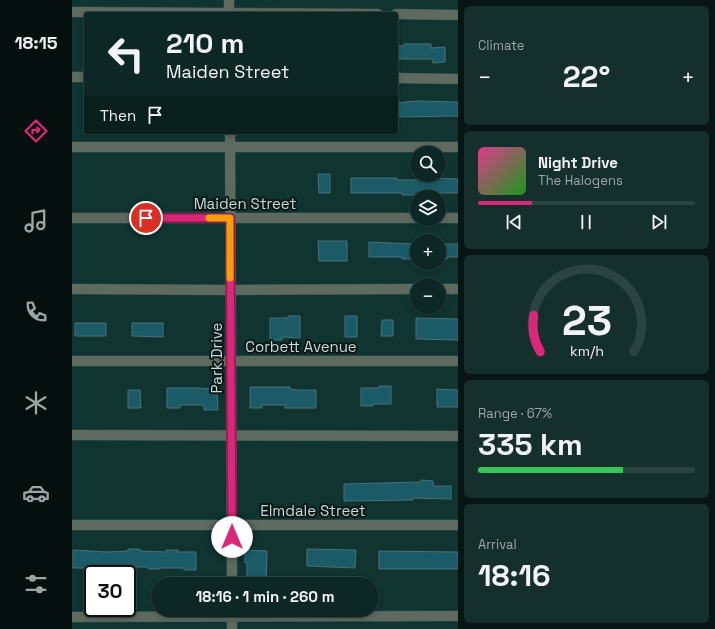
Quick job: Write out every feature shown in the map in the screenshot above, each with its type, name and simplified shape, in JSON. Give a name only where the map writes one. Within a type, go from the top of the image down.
[{"type":"street","points":[[229,0],[229,12]]},
{"type":"street","points":[[72,12],[84,12]]},
{"type":"street","points":[[398,14],[458,14]]},
{"type":"street","points":[[72,77],[84,77]]},
{"type":"street","points":[[398,78],[458,79]]},
{"type":"street","name":"Park Drive","points":[[230,134],[232,577]]},
{"type":"street","points":[[72,147],[458,147]]},
{"type":"street","name":"Maiden Street","points":[[72,218],[410,218]]},
{"type":"street","points":[[446,218],[458,218]]},
{"type":"street","points":[[72,289],[410,289]]},
{"type":"street","points":[[446,289],[458,289]]},
{"type":"street","name":"Corbett Avenue","points":[[72,361],[458,361]]},
{"type":"street","points":[[72,435],[458,436]]},
{"type":"street","name":"Elmdale Street","points":[[72,525],[458,525]]},
{"type":"street","points":[[379,615],[458,616]]},
{"type":"street","points":[[72,617],[151,616]]},
{"type":"street","points":[[232,617],[232,629]]},
{"type":"building","points":[[404,44],[431,44],[431,48],[445,47],[445,62],[433,63],[433,59],[398,59],[398,46],[404,46]]},
{"type":"building","points":[[418,101],[458,102],[458,116],[398,117],[398,103]]},
{"type":"building","points":[[318,174],[330,174],[330,193],[319,193]]},
{"type":"building","points":[[351,178],[397,178],[397,180],[410,180],[410,182],[446,182],[446,178],[458,179],[458,193],[446,193],[446,190],[410,190],[410,195],[402,195],[402,193],[351,193]]},
{"type":"building","points":[[318,241],[347,241],[347,261],[319,261]]},
{"type":"building","points":[[369,242],[410,244],[410,259],[402,259],[402,257],[369,257]]},
{"type":"building","points":[[446,244],[458,244],[458,257],[447,257],[447,259]]},
{"type":"building","points":[[288,316],[300,316],[300,338],[282,337],[282,340],[270,340],[270,318],[288,318]]},
{"type":"building","points":[[345,316],[357,316],[357,337],[345,337]]},
{"type":"building","points":[[416,318],[458,319],[458,340],[416,339]]},
{"type":"building","points":[[382,320],[393,320],[393,336],[381,336]]},
{"type":"building","points":[[75,323],[106,323],[106,336],[75,336]]},
{"type":"building","points":[[132,323],[163,323],[163,337],[132,336]]},
{"type":"building","points":[[379,386],[391,386],[391,404],[361,406],[361,388],[379,388]]},
{"type":"building","points":[[250,387],[290,387],[290,389],[297,390],[316,390],[316,408],[285,408],[285,405],[262,405],[262,408],[250,408]]},
{"type":"building","points":[[167,388],[198,388],[217,391],[218,410],[204,410],[204,405],[180,405],[180,408],[167,408]]},
{"type":"building","points":[[437,389],[458,390],[458,407],[437,407]]},
{"type":"building","points":[[128,390],[140,390],[141,408],[128,408]]},
{"type":"building","points":[[421,480],[433,481],[433,486],[451,486],[451,499],[413,498],[413,500],[344,501],[344,484],[421,482]]},
{"type":"building","points":[[128,549],[140,549],[140,551],[166,552],[166,550],[178,550],[178,552],[196,552],[196,570],[184,570],[184,568],[148,569],[148,567],[136,567],[136,565],[84,565],[84,568],[73,568],[73,550],[108,552],[128,551]]},
{"type":"building","points":[[307,549],[356,550],[355,568],[307,566]]},
{"type":"building","points":[[245,550],[267,551],[266,577],[247,577],[247,563],[245,563]]},
{"type":"building","points":[[379,551],[458,552],[458,569],[379,569]]},
{"type":"slow traffic","points":[[209,218],[230,218],[230,278]]},
{"type":"route","points":[[146,218],[230,218],[232,537]]}]
